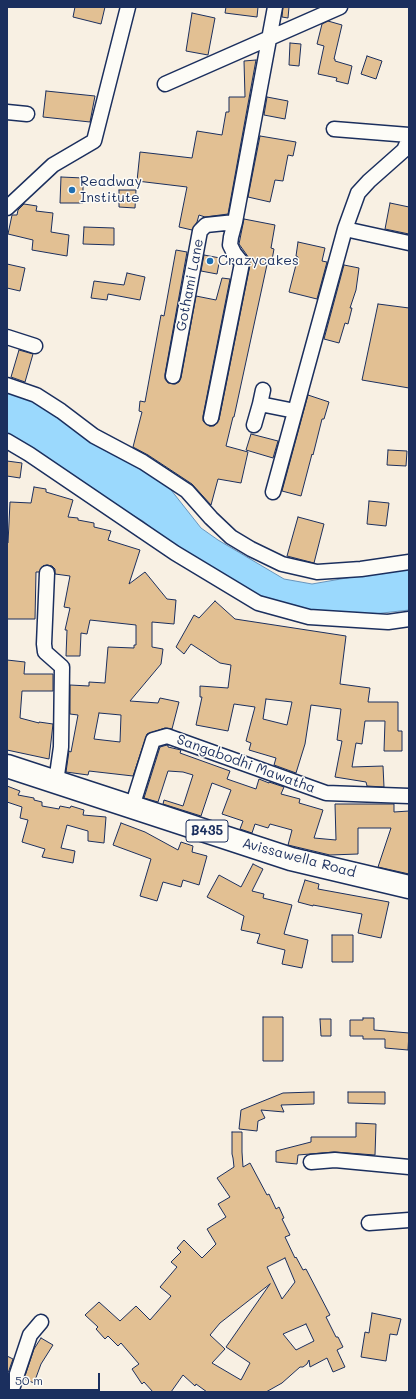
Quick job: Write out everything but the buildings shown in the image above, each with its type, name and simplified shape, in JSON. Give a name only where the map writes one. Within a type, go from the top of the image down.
[{"type":"main road","name":"Avissawella Road","points":[[7,766],[291,859],[409,887]]},
{"type":"street","points":[[7,208],[53,166],[94,141],[128,7]]},
{"type":"street","points":[[211,418],[242,263],[230,245],[231,237],[275,7]]},
{"type":"street","points":[[165,84],[340,7]]},
{"type":"street","points":[[7,112],[27,114]]},
{"type":"street","points":[[334,130],[409,135]]},
{"type":"street","points":[[273,492],[345,229],[358,193],[369,181],[404,150],[409,138]]},
{"type":"street","name":"Gothami Lane","points":[[173,376],[200,231],[206,225],[235,222]]},
{"type":"street","points":[[345,229],[409,243]]},
{"type":"street","points":[[7,337],[34,346]]},
{"type":"street","points":[[7,385],[36,395],[61,411],[94,436],[142,462],[187,491],[211,518],[231,537],[251,549],[282,564],[317,572],[361,569],[409,562]]},
{"type":"street","points":[[254,425],[263,390]]},
{"type":"street","points":[[260,404],[295,411]]},
{"type":"street","points":[[7,441],[29,454],[175,553],[258,603],[309,618],[388,622],[409,619]]},
{"type":"street","points":[[47,573],[44,644],[45,652],[62,667],[61,747],[56,782]]},
{"type":"street","name":"Sangabodhi Mawatha","points":[[132,806],[153,740],[167,736],[326,793],[409,796]]},
{"type":"street","points":[[311,1162],[335,1160],[409,1167]]},
{"type":"street","points":[[369,1223],[409,1220]]},
{"type":"street","points":[[11,1392],[30,1335],[41,1322]]},
{"type":"water","points":[[7,388],[50,407],[160,476],[201,528],[218,540],[284,579],[312,584],[358,576],[409,563],[409,610],[347,617],[281,607],[232,585],[185,555],[143,521],[84,487],[29,447],[7,434]]},
{"type":"place","name":"Readway Institute","points":[[72,190]]},
{"type":"place","name":"Crazycakes","points":[[210,261]]}]
